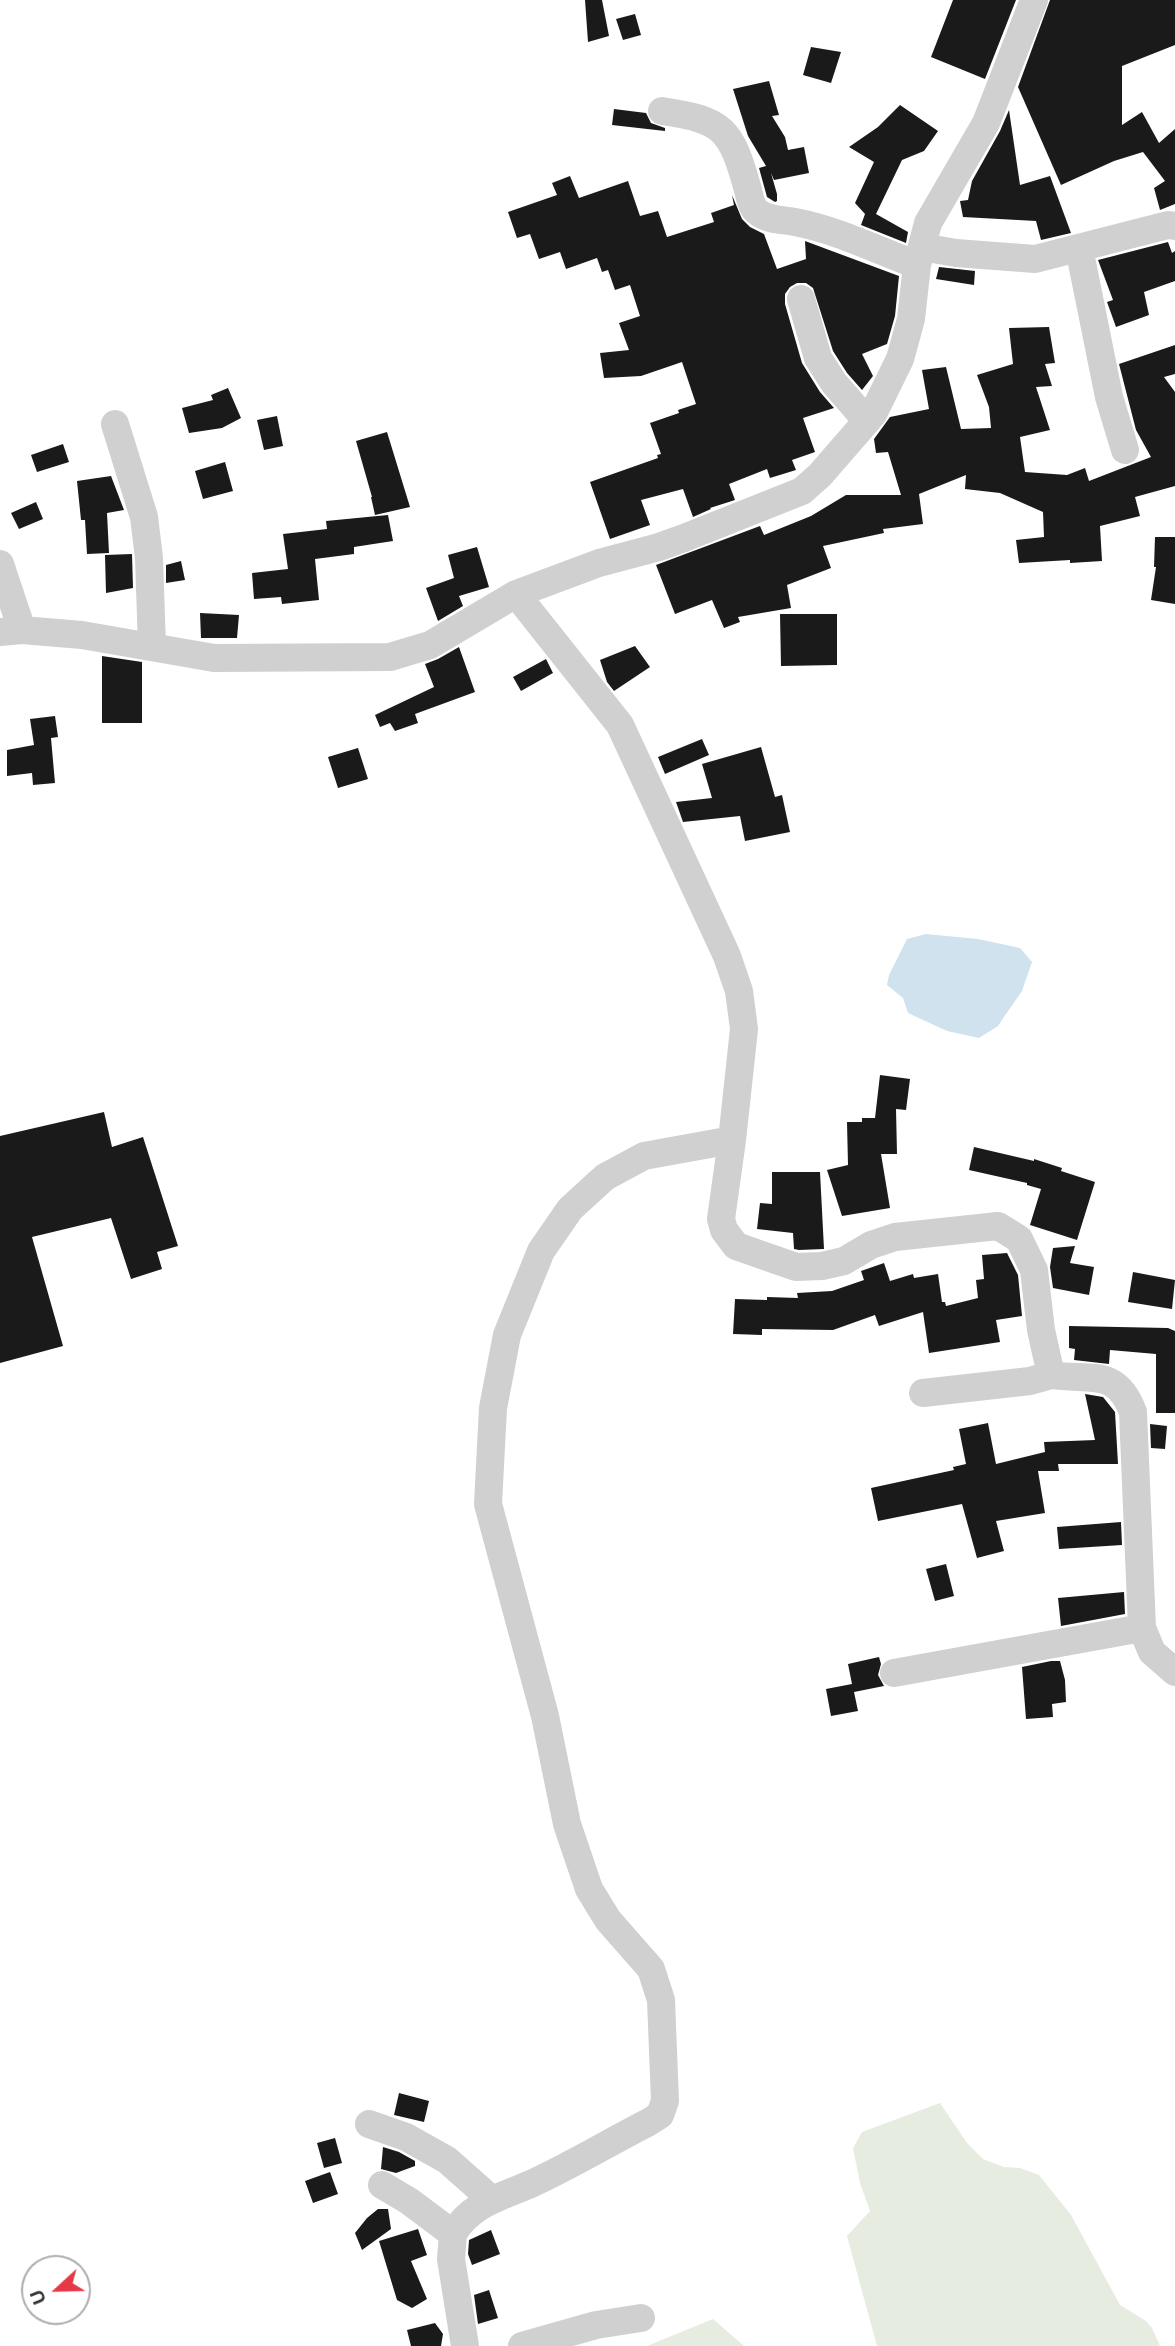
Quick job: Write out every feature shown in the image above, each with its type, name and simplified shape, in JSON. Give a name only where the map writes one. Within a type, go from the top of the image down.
[{"type":"street","points":[[0,564],[11,631],[82,635],[214,657],[390,657],[429,645],[516,594],[600,563],[659,547],[802,491],[820,475],[867,421],[901,359],[911,319],[919,256],[928,223],[986,124],[1034,0]]},
{"type":"street","points":[[662,111],[703,118],[717,126],[730,140],[741,164],[752,205],[760,215],[820,227],[919,256],[956,253],[1035,259],[1168,225],[1175,226]]},
{"type":"street","points":[[1079,248],[1109,397],[1125,450]]},
{"type":"street","points":[[801,299],[818,358],[834,383],[867,421]]},
{"type":"street","points":[[116,424],[144,517],[149,558],[152,647]]},
{"type":"street","points":[[516,594],[620,725],[727,957],[739,990],[744,1029],[721,1219],[724,1230],[736,1247],[796,1267],[822,1266],[844,1261],[871,1245],[895,1237],[998,1226],[1019,1239],[1034,1270],[1041,1330],[1051,1375]]},
{"type":"street","points":[[465,2346],[452,2259],[453,2234],[461,2221],[491,2199],[533,2183],[649,2122],[660,2115],[665,2101],[661,2000],[651,1969],[608,1920],[589,1889],[578,1860],[567,1825],[545,1716],[488,1504],[492,1408],[507,1335],[541,1251],[569,1209],[605,1177],[645,1156],[732,1140]]},
{"type":"street","points":[[923,1393],[1030,1381],[1051,1375],[1109,1379],[1127,1396],[1133,1412],[1142,1628],[1152,1652],[1175,1672]]},
{"type":"street","points":[[894,1673],[1142,1628]]},
{"type":"street","points":[[369,2124],[405,2137],[447,2160],[491,2199]]},
{"type":"street","points":[[382,2185],[409,2201],[453,2234]]},
{"type":"street","points":[[523,2346],[596,2325],[641,2318]]},
{"type":"shaded area","points":[[940,2103],[967,2143],[983,2159],[1039,2175],[1071,2215],[1120,2305],[1146,2321],[1160,2346],[877,2346],[847,2236],[870,2211],[860,2183],[853,2148],[862,2132]]},
{"type":"shaded area","points":[[713,2319],[744,2346],[647,2346]]},
{"type":"water","points":[[926,934],[978,939],[1020,948],[1032,962],[1022,991],[998,1026],[979,1038],[947,1031],[908,1013],[903,998],[887,985],[889,975],[907,939]]},
{"type":"building","points":[[585,0],[602,0],[609,36],[588,42]]},
{"type":"building","points":[[953,0],[1016,0],[985,79],[931,57]]},
{"type":"building","points":[[1050,0],[1175,0],[1175,45],[1122,66],[1122,125],[1142,112],[1159,143],[1175,129],[1175,204],[1160,210],[1154,188],[1165,181],[1143,152],[1114,161],[1061,185],[1018,87]]},
{"type":"building","points":[[635,14],[641,35],[623,40],[616,19]]},
{"type":"building","points":[[811,47],[841,52],[831,83],[803,75]]},
{"type":"building","points":[[769,81],[779,115],[772,116],[785,137],[788,150],[804,147],[809,173],[774,180],[771,173],[777,194],[775,202],[767,197],[759,168],[766,166],[748,136],[733,89]]},
{"type":"building","points":[[900,105],[938,131],[924,151],[902,160],[876,214],[908,232],[906,243],[861,225],[865,214],[855,203],[874,162],[849,147],[878,127]]},
{"type":"building","points":[[614,109],[646,113],[651,123],[665,128],[665,131],[612,125]]},
{"type":"building","points":[[1009,110],[1020,185],[1050,176],[1071,233],[1041,240],[1036,221],[963,217],[960,201],[968,200],[972,181]]},
{"type":"building","points":[[570,176],[579,198],[628,181],[640,216],[658,211],[667,237],[714,222],[711,213],[734,205],[732,195],[742,219],[750,227],[764,234],[777,269],[806,259],[805,241],[899,276],[895,316],[887,344],[862,354],[873,376],[862,390],[833,351],[813,288],[806,283],[797,283],[785,294],[785,304],[802,363],[820,392],[834,408],[803,418],[815,452],[792,460],[796,470],[770,478],[767,469],[729,484],[735,500],[693,517],[683,489],[641,500],[650,525],[610,539],[590,482],[658,458],[657,455],[661,454],[650,423],[696,404],[682,362],[641,376],[604,378],[600,353],[629,350],[619,323],[640,316],[630,285],[615,290],[608,270],[602,272],[597,258],[566,269],[560,252],[539,259],[530,234],[517,238],[508,212],[557,195],[552,183]]},
{"type":"building","points":[[1168,242],[1172,253],[1175,251],[1175,281],[1144,292],[1149,315],[1116,327],[1107,302],[1113,300],[1098,260]]},
{"type":"building","points":[[939,267],[975,271],[974,285],[936,279]]},
{"type":"building","points":[[1049,327],[1055,363],[1045,364],[1052,386],[1036,387],[1050,430],[1020,437],[1025,472],[1067,475],[1085,468],[1089,481],[1151,457],[1136,430],[1119,364],[1175,345],[1175,374],[1164,377],[1175,392],[1175,486],[1135,497],[1140,516],[1100,526],[1102,561],[1019,563],[1016,540],[1044,537],[1043,512],[1000,493],[965,489],[966,475],[919,494],[923,524],[883,529],[884,533],[823,546],[831,568],[787,585],[791,608],[738,617],[740,622],[724,628],[712,600],[675,614],[656,565],[760,526],[764,535],[811,516],[846,495],[901,495],[888,452],[876,453],[874,439],[890,417],[929,409],[922,370],[946,367],[961,429],[991,428],[989,407],[977,375],[1013,364],[1009,328]]},
{"type":"building","points":[[228,388],[241,418],[222,428],[189,433],[182,408],[213,400],[211,395]]},
{"type":"building","points":[[277,416],[283,446],[264,450],[257,420]]},
{"type":"building","points":[[387,432],[410,507],[375,515],[356,441]]},
{"type":"building","points":[[63,444],[69,462],[37,472],[31,455]]},
{"type":"building","points":[[225,462],[233,491],[203,499],[195,471]]},
{"type":"building","points":[[111,476],[124,510],[107,513],[109,553],[87,554],[85,520],[81,520],[77,481]]},
{"type":"building","points":[[36,502],[43,519],[19,529],[11,513]]},
{"type":"building","points":[[388,515],[393,541],[354,547],[354,554],[315,559],[319,600],[282,604],[281,597],[254,599],[252,573],[288,569],[283,534],[327,529],[326,521]]},
{"type":"building","points":[[1155,537],[1175,537],[1175,604],[1151,600],[1156,567]]},
{"type":"building","points":[[477,547],[489,587],[459,596],[463,606],[438,621],[426,588],[454,578],[448,555]]},
{"type":"building","points":[[132,554],[133,588],[106,593],[105,555]]},
{"type":"building","points":[[181,561],[185,580],[166,583],[166,565]]},
{"type":"building","points":[[200,613],[239,615],[237,638],[201,638]]},
{"type":"building","points":[[780,614],[837,614],[837,665],[781,666]]},
{"type":"building","points":[[635,646],[650,667],[614,691],[607,682],[600,660]]},
{"type":"building","points":[[459,647],[475,692],[415,714],[418,723],[395,731],[390,723],[380,727],[375,715],[434,687],[425,664]]},
{"type":"building","points":[[102,656],[142,662],[142,723],[102,723]]},
{"type":"building","points":[[546,659],[553,673],[521,691],[513,677]]},
{"type":"building","points":[[55,716],[58,737],[51,738],[55,783],[33,785],[32,773],[7,776],[7,750],[34,745],[30,719]]},
{"type":"building","points":[[702,739],[709,755],[665,774],[658,757]]},
{"type":"building","points":[[761,747],[775,797],[782,795],[790,832],[745,841],[740,816],[683,822],[676,802],[712,798],[702,764]]},
{"type":"building","points":[[358,748],[368,779],[338,788],[328,757]]},
{"type":"building","points":[[880,1075],[910,1079],[906,1110],[896,1109],[897,1154],[881,1154],[890,1208],[842,1216],[827,1170],[848,1165],[847,1122],[862,1122],[862,1118],[875,1118]]},
{"type":"building","points":[[104,1112],[112,1147],[143,1137],[178,1246],[157,1252],[162,1269],[131,1279],[111,1218],[32,1237],[63,1346],[0,1363],[0,1136]]},
{"type":"building","points":[[974,1147],[1034,1159],[1095,1182],[1077,1240],[1030,1225],[1041,1189],[1027,1183],[969,1170]]},
{"type":"building","points":[[772,1172],[820,1172],[824,1249],[794,1249],[793,1233],[757,1229],[760,1203],[772,1204]]},
{"type":"building","points":[[1075,1246],[1070,1263],[1094,1267],[1089,1295],[1053,1288],[1050,1267],[1053,1248]]},
{"type":"building","points":[[1007,1253],[1018,1275],[1022,1316],[996,1320],[1000,1342],[929,1353],[923,1312],[879,1326],[875,1315],[833,1330],[762,1329],[762,1335],[733,1334],[735,1299],[798,1298],[797,1293],[832,1291],[864,1280],[861,1271],[884,1263],[890,1281],[913,1274],[914,1278],[938,1274],[942,1302],[945,1302],[946,1306],[978,1298],[976,1280],[984,1279],[982,1255]]},
{"type":"building","points":[[1133,1272],[1175,1280],[1172,1309],[1128,1302]]},
{"type":"building","points":[[1069,1326],[1168,1328],[1175,1331],[1175,1413],[1156,1413],[1156,1354],[1110,1350],[1109,1364],[1074,1360],[1075,1349],[1069,1348]]},
{"type":"building","points":[[1085,1394],[1103,1397],[1115,1412],[1118,1464],[1058,1464],[1059,1471],[1038,1471],[1045,1513],[996,1521],[1004,1551],[977,1558],[962,1504],[878,1521],[871,1488],[954,1470],[953,1467],[966,1464],[959,1429],[988,1423],[996,1464],[1045,1452],[1044,1442],[1095,1440]]},
{"type":"building","points":[[1150,1424],[1167,1426],[1165,1449],[1151,1448]]},
{"type":"building","points":[[1121,1522],[1122,1545],[1059,1549],[1057,1527]]},
{"type":"building","points":[[946,1564],[954,1596],[935,1601],[926,1569]]},
{"type":"building","points":[[1124,1592],[1125,1614],[1061,1626],[1058,1598]]},
{"type":"building","points":[[879,1657],[881,1664],[878,1675],[884,1686],[854,1692],[858,1711],[831,1716],[826,1689],[852,1684],[848,1664]]},
{"type":"building","points":[[1060,1661],[1065,1680],[1066,1702],[1052,1704],[1053,1717],[1026,1719],[1022,1667]]},
{"type":"building","points":[[399,2093],[429,2101],[424,2122],[394,2115]]},
{"type":"building","points":[[335,2138],[342,2163],[324,2168],[317,2143]]},
{"type":"building","points":[[383,2147],[415,2161],[415,2166],[396,2173],[381,2169]]},
{"type":"building","points":[[330,2172],[338,2194],[313,2203],[305,2181]]},
{"type":"building","points":[[378,2209],[388,2209],[391,2229],[362,2250],[355,2233]]},
{"type":"building","points":[[418,2229],[427,2255],[411,2261],[427,2299],[412,2308],[397,2300],[379,2241]]},
{"type":"building","points":[[491,2230],[500,2254],[472,2265],[468,2254],[469,2240]]},
{"type":"building","points":[[489,2290],[498,2318],[478,2324],[474,2295]]},
{"type":"building","points":[[435,2323],[443,2334],[441,2346],[411,2346],[407,2330]]}]
